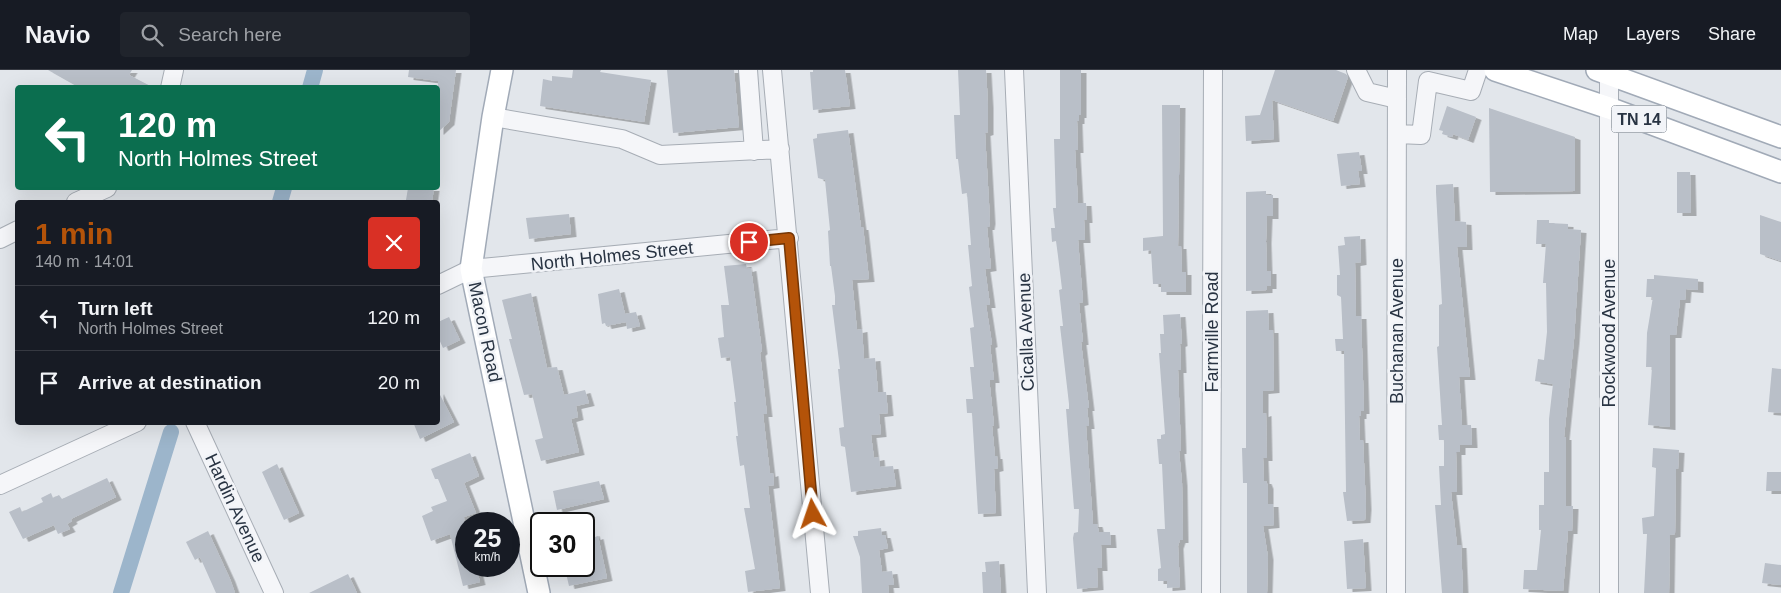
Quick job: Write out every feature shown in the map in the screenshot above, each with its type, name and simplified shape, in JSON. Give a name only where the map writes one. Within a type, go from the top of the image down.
[{"type":"main road","name":"Macon Road","points":[[502,70],[493,117],[472,270],[539,593]]},
{"type":"main road","name":"TN 14","points":[[1495,70],[1609,108],[1781,172]]},
{"type":"main road","name":"TN 14","points":[[1603,72],[1781,137]]},
{"type":"street","points":[[171,85],[174,70]]},
{"type":"street","points":[[748,70],[754,151]]},
{"type":"street","points":[[772,70],[789,238],[820,593]]},
{"type":"street","name":"Cicalla Avenue","points":[[1014,70],[1037,593]]},
{"type":"street","name":"Farmville Road","points":[[1211,593],[1213,70]]},
{"type":"street","points":[[1356,70],[1367,92],[1398,99]]},
{"type":"street","points":[[1398,72],[1429,75],[1471,91],[1478,70]]},
{"type":"street","name":"Buchanan Avenue","points":[[1396,593],[1398,72]]},
{"type":"street","name":"Rockwood Avenue","points":[[1603,72],[1609,108],[1609,593]]},
{"type":"street","points":[[1397,134],[1421,135],[1429,75]]},
{"type":"street","points":[[493,117],[622,138],[660,155],[780,149]]},
{"type":"street","points":[[80,200],[103,190]]},
{"type":"street","points":[[0,239],[15,232]]},
{"type":"street","name":"North Holmes Street","points":[[440,284],[472,270],[789,238]]},
{"type":"street","points":[[0,485],[130,425]]},
{"type":"street","name":"Hardin Avenue","points":[[196,425],[274,593]]},
{"type":"building","points":[[48,70],[132,70],[129,75],[148,85],[75,85]]},
{"type":"building","points":[[409,70],[456,70],[449,122],[440,130],[440,85],[438,85],[438,81],[408,77]]},
{"type":"building","points":[[573,70],[601,70],[600,72],[651,80],[644,122],[540,106],[543,79],[552,81],[552,76],[572,78]]},
{"type":"building","points":[[667,70],[734,70],[739,127],[673,133]]},
{"type":"building","points":[[813,70],[845,70],[850,106],[813,110],[810,72],[813,72]]},
{"type":"building","points":[[958,70],[986,70],[988,132],[985,133],[990,221],[989,227],[987,227],[991,268],[985,269],[990,305],[986,305],[992,344],[990,345],[994,380],[990,380],[994,425],[992,426],[998,468],[994,469],[996,513],[978,514],[972,413],[967,413],[966,399],[973,399],[970,367],[974,367],[970,328],[974,327],[969,287],[972,286],[968,245],[971,245],[967,193],[962,194],[958,159],[956,159],[954,115],[960,115]]},
{"type":"building","points":[[1060,70],[1081,70],[1081,115],[1079,115],[1079,121],[1077,121],[1078,150],[1075,150],[1078,203],[1086,203],[1087,220],[1084,220],[1085,240],[1078,240],[1083,302],[1079,303],[1083,342],[1081,342],[1089,408],[1087,408],[1089,426],[1086,426],[1093,524],[1097,524],[1099,532],[1110,532],[1111,545],[1101,545],[1102,568],[1097,568],[1098,587],[1077,589],[1073,538],[1074,533],[1078,532],[1079,509],[1074,509],[1066,409],[1069,409],[1069,404],[1060,326],[1063,326],[1059,290],[1062,289],[1056,241],[1052,242],[1051,228],[1055,228],[1053,208],[1056,208],[1054,139],[1060,139]]},
{"type":"building","points":[[1275,70],[1336,70],[1346,74],[1348,77],[1333,121],[1272,100],[1274,139],[1246,141],[1245,116],[1260,115]]},
{"type":"building","points":[[1162,105],[1180,105],[1178,246],[1181,246],[1182,272],[1186,272],[1186,292],[1161,292],[1161,284],[1153,284],[1151,250],[1143,251],[1143,238],[1163,236]]},
{"type":"building","points":[[1447,106],[1476,117],[1468,140],[1453,134],[1452,137],[1442,134],[1443,131],[1439,130]]},
{"type":"building","points":[[1489,108],[1575,137],[1575,191],[1490,192]]},
{"type":"building","points":[[848,130],[869,279],[852,280],[857,330],[862,329],[864,359],[875,358],[878,392],[886,392],[888,413],[879,414],[881,434],[871,435],[874,458],[879,457],[880,467],[893,466],[896,486],[851,492],[845,447],[841,446],[839,428],[844,427],[838,369],[840,369],[832,305],[835,305],[835,296],[830,266],[828,231],[830,230],[825,180],[818,178],[813,139],[817,138],[817,134]]},
{"type":"building","points":[[1359,152],[1362,171],[1358,171],[1360,184],[1341,186],[1337,154]]},
{"type":"building","points":[[1677,172],[1690,172],[1691,213],[1677,213]]},
{"type":"building","points":[[1453,184],[1455,221],[1466,222],[1467,247],[1457,247],[1470,377],[1459,377],[1462,425],[1471,425],[1472,445],[1460,445],[1460,452],[1456,452],[1457,492],[1451,492],[1457,545],[1461,545],[1463,593],[1442,593],[1435,505],[1441,505],[1439,466],[1444,466],[1444,440],[1439,440],[1438,425],[1442,425],[1437,347],[1439,346],[1439,305],[1442,304],[1436,185]]},
{"type":"building","points":[[408,190],[434,190],[432,200],[406,200]]},
{"type":"building","points":[[1266,191],[1266,195],[1273,195],[1273,216],[1267,216],[1266,241],[1267,271],[1271,271],[1271,286],[1267,286],[1267,290],[1246,291],[1246,192]]},
{"type":"building","points":[[569,214],[571,234],[529,239],[526,218]]},
{"type":"building","points":[[1760,215],[1781,222],[1781,261],[1760,254]]},
{"type":"building","points":[[1537,220],[1549,220],[1549,223],[1568,224],[1568,229],[1581,230],[1574,340],[1564,437],[1566,437],[1566,506],[1573,506],[1572,531],[1568,531],[1563,591],[1523,589],[1524,570],[1537,570],[1541,530],[1539,530],[1539,505],[1544,505],[1544,472],[1549,472],[1549,419],[1553,384],[1535,381],[1538,359],[1544,360],[1547,332],[1546,283],[1543,283],[1546,244],[1536,244]]},
{"type":"building","points":[[1360,236],[1361,262],[1355,263],[1356,316],[1361,316],[1364,411],[1361,411],[1361,416],[1359,416],[1360,440],[1363,440],[1366,507],[1365,520],[1347,521],[1343,492],[1346,492],[1344,351],[1336,351],[1335,339],[1343,339],[1341,297],[1337,295],[1337,275],[1340,275],[1338,246],[1345,245],[1344,237]]},
{"type":"building","points":[[746,264],[747,269],[751,268],[762,351],[760,353],[767,414],[763,414],[770,474],[773,473],[774,485],[768,486],[780,588],[748,592],[745,571],[755,569],[744,508],[750,508],[744,465],[740,466],[736,436],[738,436],[734,402],[736,402],[730,357],[721,358],[718,338],[724,337],[721,305],[729,305],[724,266]]},
{"type":"building","points":[[1654,275],[1698,279],[1698,290],[1686,289],[1685,300],[1680,300],[1676,335],[1670,335],[1670,427],[1648,425],[1652,367],[1646,367],[1647,333],[1653,297],[1646,297],[1647,279],[1654,279]]},
{"type":"building","points":[[619,289],[625,314],[636,312],[640,326],[627,329],[626,322],[606,326],[605,323],[602,324],[598,294]]},
{"type":"building","points":[[531,293],[547,368],[557,367],[564,395],[585,390],[589,403],[576,406],[578,417],[571,419],[579,452],[541,461],[535,440],[543,438],[532,394],[524,395],[509,339],[512,339],[502,300]]},
{"type":"building","points":[[1268,310],[1269,330],[1273,330],[1274,390],[1263,391],[1263,414],[1266,413],[1267,458],[1263,458],[1264,481],[1266,481],[1268,486],[1268,504],[1273,504],[1274,525],[1263,526],[1268,557],[1267,593],[1247,593],[1247,483],[1243,483],[1242,448],[1246,448],[1246,311]]},
{"type":"building","points":[[1180,314],[1182,343],[1180,344],[1181,370],[1178,370],[1181,451],[1179,451],[1182,483],[1183,540],[1180,540],[1178,546],[1180,587],[1167,588],[1167,581],[1158,581],[1158,569],[1161,568],[1157,529],[1165,529],[1162,464],[1159,464],[1157,439],[1161,439],[1161,435],[1165,434],[1159,353],[1161,353],[1160,334],[1164,334],[1163,315]]},
{"type":"building","points":[[449,317],[460,340],[443,348],[440,341],[440,321]]},
{"type":"building","points":[[1772,368],[1781,369],[1781,413],[1768,412]]},
{"type":"building","points":[[440,395],[454,422],[420,439],[414,425],[440,425]]},
{"type":"building","points":[[1653,448],[1679,450],[1678,469],[1676,469],[1675,534],[1670,535],[1669,593],[1644,593],[1647,534],[1643,534],[1642,518],[1654,516],[1656,468],[1652,467]]},
{"type":"building","points":[[470,453],[479,476],[464,483],[476,512],[455,512],[455,554],[450,534],[431,541],[422,516],[433,511],[431,507],[447,501],[438,479],[435,479],[431,469]]},
{"type":"building","points":[[277,464],[299,513],[284,520],[262,472]]},
{"type":"building","points":[[1767,472],[1781,472],[1781,491],[1766,491]]},
{"type":"building","points":[[107,478],[116,497],[71,519],[72,521],[67,524],[70,529],[58,534],[54,525],[23,539],[9,512],[20,507],[22,512],[43,502],[41,498],[51,493],[53,498],[59,495],[62,499]]},
{"type":"building","points":[[599,481],[604,499],[557,510],[553,491]]},
{"type":"building","points":[[881,528],[888,548],[879,550],[882,572],[892,571],[894,585],[888,585],[889,593],[862,593],[860,557],[853,536],[858,536],[858,531]]},
{"type":"building","points":[[208,531],[235,593],[216,593],[200,557],[195,560],[186,542]]},
{"type":"building","points":[[598,536],[607,578],[569,586],[567,577],[595,577],[595,537]]},
{"type":"building","points":[[1363,539],[1366,588],[1347,589],[1344,541]]},
{"type":"building","points":[[999,561],[1001,593],[983,593],[982,572],[986,572],[985,562]]},
{"type":"building","points":[[1765,563],[1781,565],[1781,585],[1762,583]]},
{"type":"building","points":[[348,574],[357,593],[309,593]]},
{"type":"building","points":[[461,577],[479,577],[480,582],[463,586]]},
{"type":"waterway","points":[[311,85],[315,70]]},
{"type":"waterway","points":[[281,200],[283,190]]},
{"type":"waterway","points":[[121,593],[171,432]]},
{"type":"route","points":[[749,242],[789,238],[813,514]]}]
